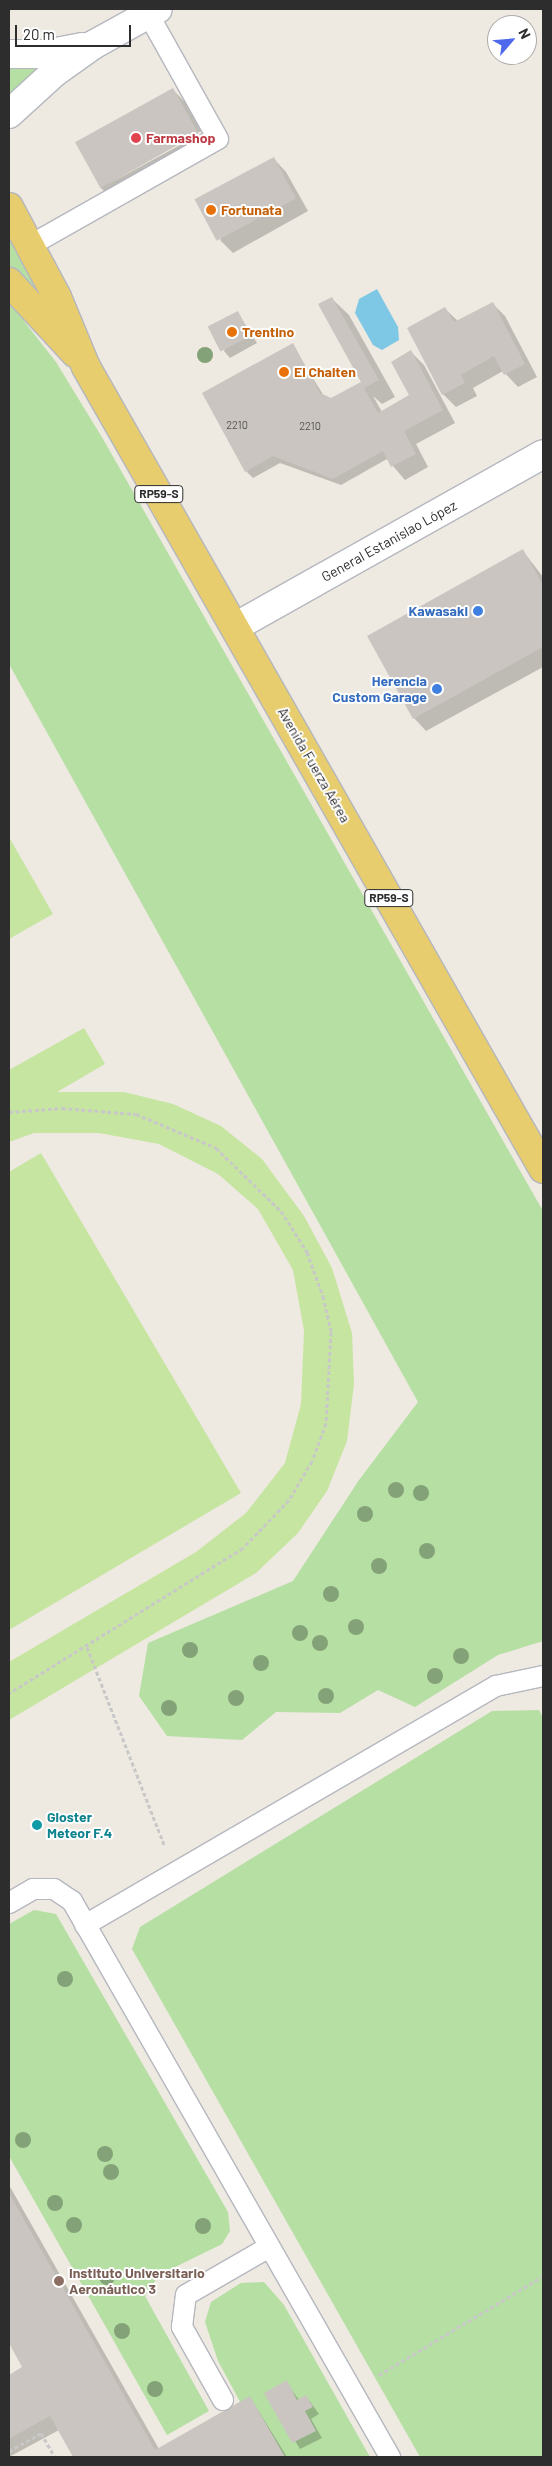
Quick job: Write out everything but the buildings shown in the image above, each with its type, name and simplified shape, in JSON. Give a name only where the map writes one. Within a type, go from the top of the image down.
[{"type":"main road","name":"Avenida Fuerza Aérea","points":[[9,208],[57,297],[84,362],[543,1170]]},
{"type":"main road","name":"Avenida Fuerza Aérea","points":[[9,282],[40,319],[84,362]]},
{"type":"street","points":[[9,114],[54,72],[93,45],[153,12]]},
{"type":"street","points":[[9,54],[46,54],[93,45]]},
{"type":"street","name":"General Estanislao López","points":[[235,627],[543,454]]},
{"type":"lane","points":[[29,246],[218,139],[153,12]]},
{"type":"lane","points":[[85,1925],[496,1686],[543,1676]]},
{"type":"lane","points":[[9,1903],[33,1889],[54,1889],[72,1902],[390,2457]]},
{"type":"lane","points":[[223,2400],[182,2327],[186,2296],[269,2247]]},
{"type":"path","points":[[9,1112],[62,1108],[136,1114],[216,1148],[281,1211],[302,1244],[324,1296],[331,1332],[326,1424],[312,1461],[289,1500],[243,1548],[87,1647],[9,1693]]},
{"type":"path","points":[[87,1647],[175,1872]]},
{"type":"path","points":[[352,2391],[543,2276]]},
{"type":"path","points":[[9,2451],[41,2433],[55,2457]]},
{"type":"green space","points":[[9,65],[39,66],[40,71],[9,104]]},
{"type":"green space","points":[[9,229],[61,320],[9,270]]},
{"type":"green space","points":[[9,302],[56,362],[103,439],[543,1211],[543,1641],[498,1655],[415,1707],[378,1690],[340,1713],[276,1712],[242,1740],[167,1736],[139,1696],[148,1643],[293,1581],[359,1480],[418,1402],[9,664]]},
{"type":"green space","points":[[9,837],[53,914],[9,939]]},
{"type":"green space","points":[[84,1028],[105,1064],[57,1092],[124,1092],[173,1104],[221,1126],[262,1159],[304,1216],[332,1268],[352,1333],[354,1384],[347,1441],[327,1491],[298,1533],[256,1573],[9,1720],[9,1662],[196,1552],[246,1513],[285,1463],[301,1404],[304,1331],[293,1270],[258,1209],[218,1174],[159,1144],[99,1133],[34,1133],[9,1142],[9,1070]]},
{"type":"green space","points":[[41,1153],[241,1493],[9,1630],[9,1172]]},
{"type":"green space","points":[[539,1710],[543,1718],[543,2457],[420,2457],[132,1949],[140,1927],[492,1711]]},
{"type":"green space","points":[[34,1910],[56,1914],[228,2212],[230,2231],[222,2244],[159,2275],[145,2296],[209,2411],[167,2435],[9,2156],[9,1924]]},
{"type":"green space","points":[[264,2282],[284,2305],[370,2457],[270,2457],[218,2361],[205,2322],[211,2302],[241,2283]]},
{"type":"water","points":[[377,289],[398,327],[399,340],[382,350],[373,345],[355,313],[359,299]]},
{"type":"place","name":"Farmashop","points":[[136,138]]},
{"type":"place","name":"Fortunata","points":[[211,210]]},
{"type":"place","name":"Trentino","points":[[232,332]]},
{"type":"place","name":"El Chalten","points":[[284,372]]},
{"type":"place","name":"Kawasaki","points":[[478,611]]},
{"type":"place","name":"Herencia Custom Garage","points":[[437,689]]},
{"type":"place","name":"Gloster Meteor F.4","points":[[37,1825]]},
{"type":"place","name":"Instituto Universitario Aeronáutico 3","points":[[59,2281]]}]
